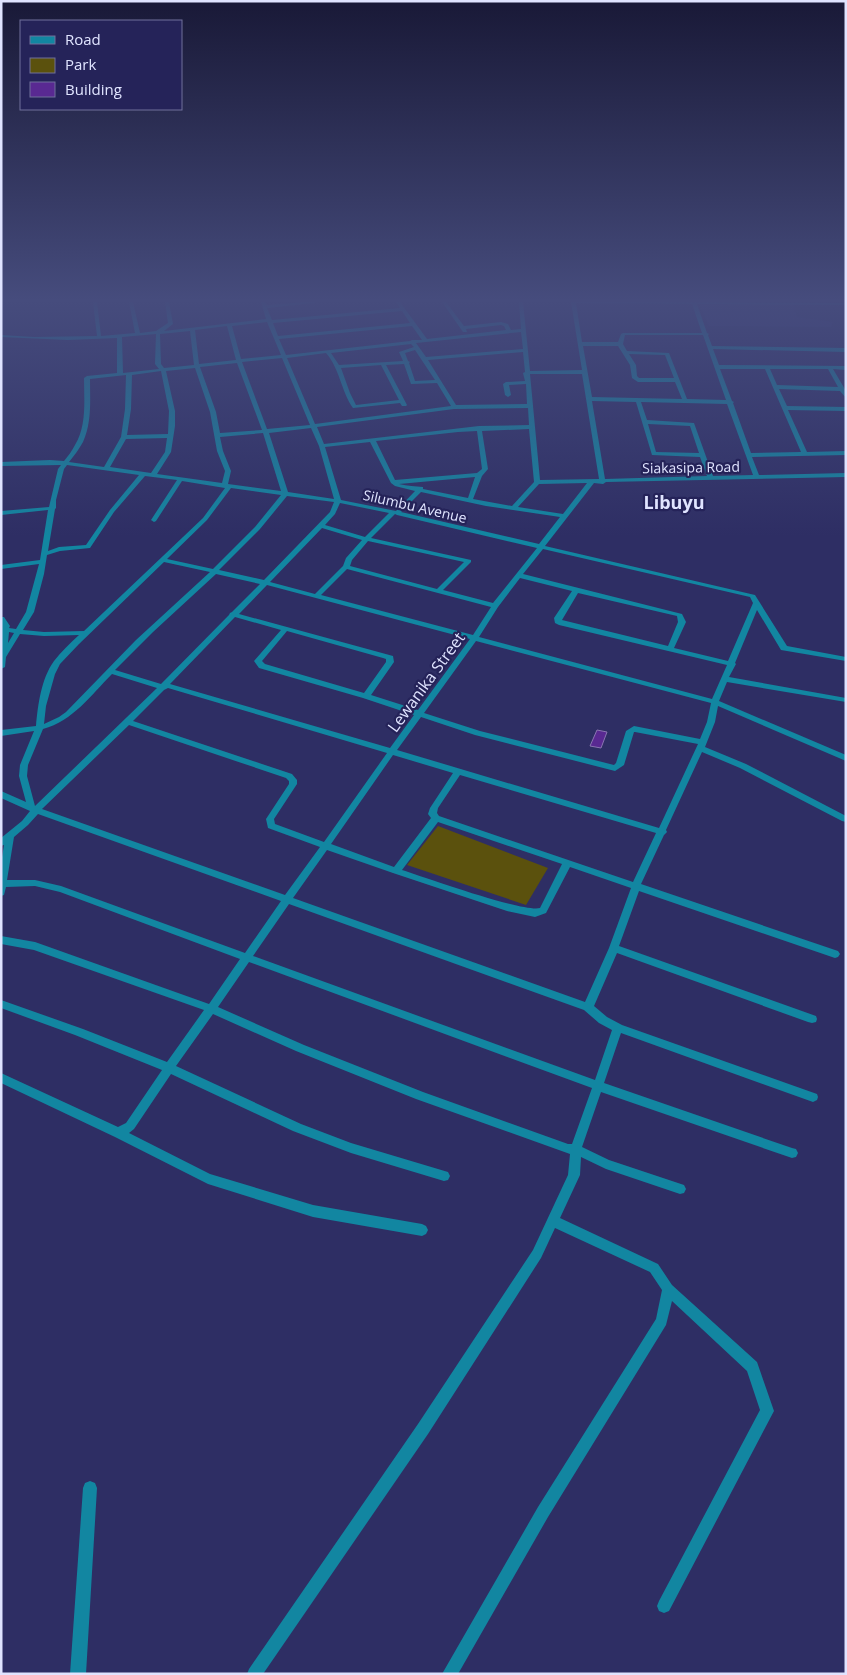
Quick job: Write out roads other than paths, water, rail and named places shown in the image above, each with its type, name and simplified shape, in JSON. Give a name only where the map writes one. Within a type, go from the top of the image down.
[{"type":"street","points":[[4,650],[20,632],[30,612],[44,557],[53,500],[61,469],[79,444],[84,431],[87,418],[87,380]]},
{"type":"street","points":[[106,469],[124,436],[128,409],[129,380]]},
{"type":"street","points":[[153,475],[168,452],[172,411],[165,380]]},
{"type":"street","points":[[34,807],[24,781],[24,765],[40,726],[42,706],[51,674],[57,663],[85,633],[206,519],[226,486],[228,471],[220,452],[213,412],[202,380]]},
{"type":"street","points":[[1,733],[40,726],[64,719],[158,623],[216,571],[265,523],[285,494],[281,477],[246,380]]},
{"type":"street","points":[[1,843],[26,823],[34,807],[129,722],[232,614],[267,583],[333,513],[338,501],[322,446],[294,380]]},
{"type":"street","points":[[344,380],[355,407],[402,401]]},
{"type":"street","points":[[391,380],[410,413]]},
{"type":"street","points":[[412,380],[413,383],[439,381],[454,407]]},
{"type":"street","points":[[586,380],[604,482]]},
{"type":"street","points":[[676,380],[684,400]]},
{"type":"street","points":[[724,380],[757,478]]},
{"type":"street","points":[[772,380],[805,454]]},
{"type":"street","points":[[836,380],[846,396]]},
{"type":"street","points":[[508,395],[506,384],[527,382],[537,482],[514,508]]},
{"type":"street","points":[[775,387],[841,389]]},
{"type":"street","points":[[589,399],[731,402]]},
{"type":"street","points":[[638,400],[654,454],[701,455]]},
{"type":"street","points":[[218,435],[454,407],[529,406]]},
{"type":"street","points":[[786,408],[846,410]]},
{"type":"street","points":[[644,422],[692,424],[701,455],[711,479]]},
{"type":"street","points":[[322,446],[479,428],[531,427]]},
{"type":"street","points":[[470,500],[479,475],[485,469],[479,428]]},
{"type":"street","points":[[124,436],[170,436]]},
{"type":"street","points":[[372,440],[393,482],[420,490],[486,504],[565,516]]},
{"type":"street","points":[[750,455],[846,452]]},
{"type":"street","name":"Silumbu Avenue","points":[[1,464],[65,463],[338,501],[396,512],[540,547],[748,593],[755,600]]},
{"type":"street","points":[[1,566],[44,557],[58,549],[88,547],[112,511],[143,474]]},
{"type":"street","points":[[393,482],[479,475]]},
{"type":"street","name":"Siakasipa Road","points":[[537,482],[604,482],[846,475]]},
{"type":"street","points":[[154,520],[180,480]]},
{"type":"street","points":[[316,596],[346,567],[346,563],[366,539],[420,490],[423,480]]},
{"type":"street","name":"Lewanika Street","points":[[119,1133],[130,1126],[168,1068],[212,1009],[392,751],[474,640],[518,574],[592,482]]},
{"type":"street","points":[[1,513],[53,508]]},
{"type":"street","points":[[321,526],[366,539],[469,561],[438,591]]},
{"type":"street","points":[[163,560],[267,583],[474,640],[714,702],[846,758]]},
{"type":"street","points":[[346,567],[495,606]]},
{"type":"street","points":[[518,574],[680,615],[682,622],[670,649]]},
{"type":"street","points":[[576,590],[558,621],[732,664]]},
{"type":"street","points":[[755,600],[784,648],[846,659]]},
{"type":"street","points":[[588,1007],[614,948],[636,886],[702,745],[711,722],[714,702],[732,664],[755,600]]},
{"type":"street","points":[[232,614],[390,658],[390,662],[366,696]]},
{"type":"street","points":[[1,619],[4,621],[6,630],[1,667]]},
{"type":"street","points":[[286,628],[260,658],[259,664],[420,713],[478,734],[615,768],[620,765],[630,731],[634,729],[702,745],[845,819]]},
{"type":"street","points":[[6,630],[85,633]]},
{"type":"street","points":[[110,671],[392,751],[662,832]]},
{"type":"street","points":[[724,679],[846,700]]},
{"type":"street","points":[[129,722],[289,776],[293,780],[293,784],[269,823],[271,826],[396,871],[507,907],[535,913],[543,910],[567,864]]},
{"type":"street","points":[[458,771],[434,808],[432,814],[436,818],[835,954]]},
{"type":"street","points":[[1,794],[287,901],[588,1007],[603,1020],[618,1028],[813,1097]]},
{"type":"street","points":[[396,871],[436,818]]},
{"type":"street","points":[[10,835],[2,888],[35,883],[47,885],[248,956],[549,1069],[599,1084],[792,1153]]},
{"type":"street","points":[[1,940],[35,946],[212,1009],[300,1048],[413,1093],[568,1149],[576,1149],[606,1164],[680,1189]]},
{"type":"street","points":[[614,948],[812,1019]]},
{"type":"street","points":[[1,1004],[79,1032],[168,1068],[297,1128],[351,1148],[444,1176]]},
{"type":"street","points":[[254,1674],[428,1420],[537,1254],[574,1175],[576,1149],[618,1028]]},
{"type":"street","points":[[1,1078],[119,1133],[208,1179],[313,1211],[422,1230]]},
{"type":"street","points":[[553,1220],[654,1268],[668,1289],[752,1367],[767,1411],[664,1606]]},
{"type":"street","points":[[449,1674],[543,1512],[662,1321],[668,1289]]},
{"type":"street","points":[[78,1674],[90,1488]]},
{"type":"district","name":"Libuyu","points":[[674,502]]}]
